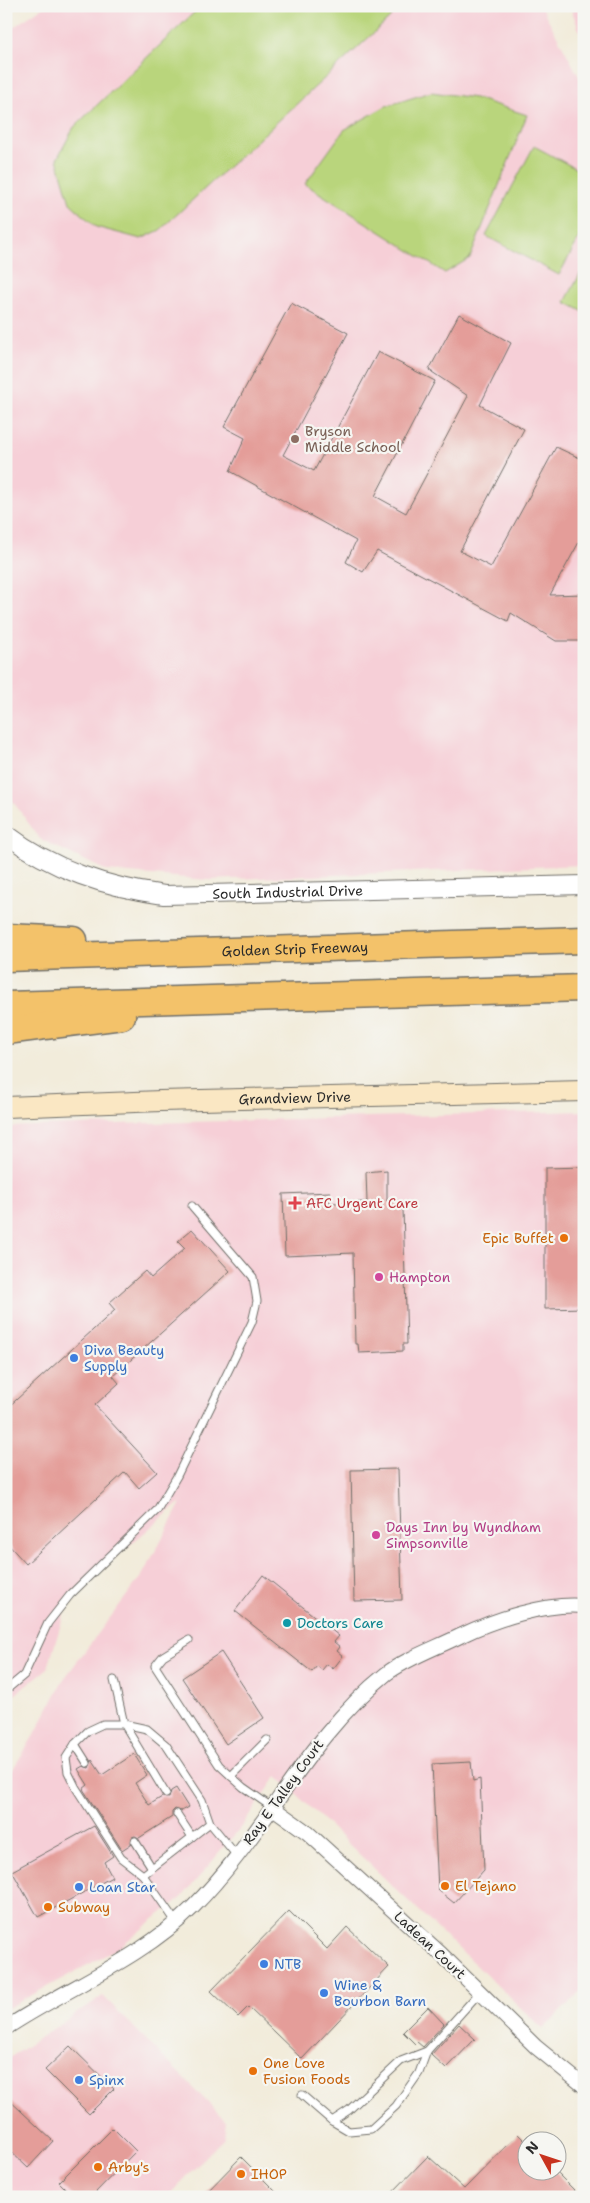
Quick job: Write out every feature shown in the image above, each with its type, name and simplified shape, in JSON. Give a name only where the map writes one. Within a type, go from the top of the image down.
[{"type":"highway","points":[[6,937],[287,949]]},
{"type":"highway","name":"Golden Strip Freeway","points":[[6,958],[584,940]]},
{"type":"highway","points":[[6,1005],[584,988]]},
{"type":"highway","points":[[6,1031],[283,997]]},
{"type":"main road","name":"Grandview Drive","points":[[6,1107],[161,1101],[584,1091]]},
{"type":"street","name":"South Industrial Drive","points":[[6,834],[42,858],[88,878],[119,888],[164,895],[584,885]]},
{"type":"street","name":"Ray E Talley Court","points":[[6,2028],[110,1969],[176,1922],[209,1890],[237,1856],[330,1727],[357,1699],[388,1673],[486,1623],[537,1610],[584,1606]]},
{"type":"street","name":"Ladean Court","points":[[273,1808],[308,1833],[480,1992],[536,2047],[584,2086]]},
{"type":"lane","points":[[6,1690],[24,1675],[48,1624],[70,1595],[157,1510],[177,1476],[252,1322],[257,1301],[253,1276],[192,1206]]},
{"type":"lane","points":[[189,1640],[163,1656],[155,1666],[220,1765],[242,1787],[273,1808]]},
{"type":"lane","points":[[114,1680],[124,1724],[166,1794]]},
{"type":"lane","points":[[176,1922],[143,1875],[120,1858],[68,1772],[66,1758],[88,1731],[103,1724],[124,1724],[148,1729],[166,1745],[202,1800],[210,1823],[237,1856]]},
{"type":"lane","points":[[231,1776],[267,1740]]},
{"type":"lane","points":[[76,1744],[87,1763]]},
{"type":"lane","points":[[177,1814],[192,1837]]},
{"type":"lane","points":[[143,1875],[210,1823]]},
{"type":"lane","points":[[136,1841],[152,1868]]},
{"type":"lane","points":[[302,2095],[332,2121],[349,2131],[371,2129],[396,2106],[415,2080],[427,2052],[480,1992]]},
{"type":"lane","points":[[332,2121],[349,2110],[401,2061],[427,2052]]},
{"type":"shaded area","name":"Bryson Middle School","points":[[45,6],[541,6],[584,86],[584,865],[208,880],[107,871],[40,839],[6,792],[6,32]]},
{"type":"shaded area","points":[[570,6],[584,6],[584,43]]},
{"type":"shaded area","points":[[584,1111],[584,1988],[543,2029],[277,1776],[245,1822],[183,1896],[117,1949],[6,2009],[6,1780],[36,1732],[64,1679],[143,1574],[182,1501],[69,1596],[48,1668],[6,1702],[6,1127]]},
{"type":"shaded area","points":[[103,1996],[226,2121],[224,2138],[167,2197],[6,2197],[6,2060]]},
{"type":"green space","points":[[201,6],[392,6],[391,17],[160,230],[141,239],[96,227],[70,203],[57,159],[74,127]]},
{"type":"green space","points":[[431,92],[475,98],[527,115],[470,258],[445,273],[305,184],[344,130],[386,106]]},
{"type":"green space","points":[[534,146],[584,173],[584,229],[559,275],[486,236]]},
{"type":"green space","points":[[584,267],[584,312],[565,302]]},
{"type":"building","points":[[291,303],[348,333],[283,455],[314,471],[378,352],[435,381],[375,496],[406,513],[468,396],[429,370],[459,314],[511,343],[480,405],[524,429],[460,551],[491,567],[556,447],[584,460],[584,533],[550,595],[584,594],[584,641],[556,641],[511,613],[508,621],[377,551],[363,572],[346,562],[356,541],[230,471],[245,438],[224,427]]},
{"type":"building","name":"Epic Buffet","points":[[584,1167],[584,1308],[545,1309],[545,1168]]},
{"type":"building","name":"Hampton","points":[[387,1170],[387,1201],[399,1201],[399,1210],[403,1209],[407,1344],[403,1344],[403,1351],[359,1353],[358,1344],[355,1344],[353,1253],[285,1256],[283,1194],[330,1192],[330,1203],[367,1202],[366,1172]]},
{"type":"building","points":[[192,1229],[230,1271],[113,1376],[119,1383],[95,1405],[157,1472],[139,1488],[125,1472],[26,1564],[6,1542],[6,1409],[115,1310],[109,1303],[145,1271],[151,1278],[185,1248],[178,1241]]},
{"type":"building","name":"Days Inn by Wyndham Simpsonville","points":[[398,1469],[402,1600],[354,1601],[351,1470]]},
{"type":"building","name":"Doctors Care","points":[[263,1575],[339,1636],[334,1642],[340,1647],[337,1651],[343,1656],[333,1669],[327,1664],[322,1670],[317,1666],[312,1672],[235,1611]]},
{"type":"building","points":[[221,1652],[264,1718],[226,1744],[182,1678]]},
{"type":"building","points":[[134,1754],[147,1775],[135,1783],[149,1805],[162,1797],[169,1798],[171,1791],[176,1788],[188,1807],[181,1811],[175,1809],[172,1812],[172,1817],[139,1838],[132,1837],[131,1844],[122,1850],[83,1789],[88,1785],[78,1769],[83,1766],[89,1768],[92,1760],[102,1775]]},
{"type":"building","points":[[471,1762],[473,1781],[480,1779],[484,1870],[454,1903],[438,1890],[432,1764]]},
{"type":"building","points":[[94,1826],[113,1856],[104,1862],[112,1877],[38,1917],[12,1871]]},
{"type":"building","points":[[289,1911],[327,1949],[347,1927],[389,1967],[302,2059],[248,2007],[238,2017],[211,1991]]},
{"type":"building","points":[[428,2007],[444,2024],[423,2047],[417,2042],[415,2044],[403,2032]]},
{"type":"building","points":[[459,2024],[475,2039],[446,2069],[431,2055]]},
{"type":"building","name":"Spinx","points":[[70,2046],[114,2089],[89,2114],[45,2070]]},
{"type":"building","points":[[6,2097],[53,2141],[28,2168],[6,2147]]},
{"type":"building","name":"Arby's","points":[[113,2128],[136,2151],[91,2197],[74,2197],[59,2182]]},
{"type":"building","points":[[518,2134],[518,2180],[564,2180],[581,2197],[388,2197],[428,2156],[464,2189]]},
{"type":"building","name":"IHOP","points":[[241,2157],[281,2197],[202,2197]]},
{"type":"place","name":"Bryson Middle School","points":[[295,439]]},
{"type":"place","name":"AFC Urgent Care","points":[[295,1203]]},
{"type":"place","name":"Epic Buffet","points":[[564,1238]]},
{"type":"place","name":"Hampton","points":[[379,1277]]},
{"type":"place","name":"Diva Beauty Supply","points":[[74,1358]]},
{"type":"place","name":"Days Inn by Wyndham Simpsonville","points":[[376,1535]]},
{"type":"place","name":"Doctors Care","points":[[287,1623]]},
{"type":"place","name":"El Tejano","points":[[445,1886]]},
{"type":"place","name":"Loan Star","points":[[79,1887]]},
{"type":"place","name":"Subway","points":[[48,1907]]},
{"type":"place","name":"NTB","points":[[264,1964]]},
{"type":"place","name":"Wine & Bourbon Barn","points":[[324,1993]]},
{"type":"place","name":"One Love Fusion Foods","points":[[253,2071]]},
{"type":"place","name":"Spinx","points":[[79,2080]]},
{"type":"place","name":"Arby's","points":[[98,2167]]},
{"type":"place","name":"IHOP","points":[[241,2174]]}]
